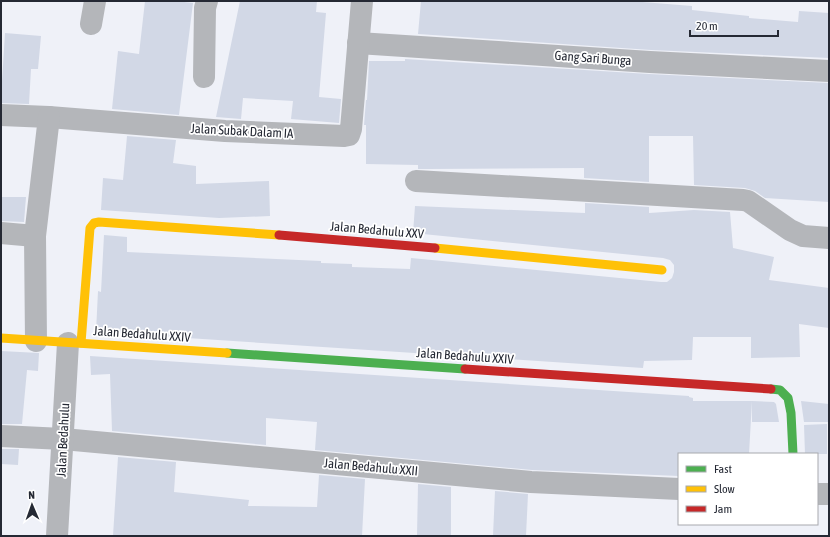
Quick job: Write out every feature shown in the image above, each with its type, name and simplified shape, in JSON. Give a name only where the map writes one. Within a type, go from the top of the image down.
[{"type":"street","points":[[91,24],[95,1]]},
{"type":"street","points":[[204,77],[205,8],[207,1]]},
{"type":"street","name":"Jalan Subak Dalam IA","points":[[1,115],[49,117],[225,131],[348,135],[351,129],[362,1]]},
{"type":"street","name":"Gang Sari Bunga","points":[[358,43],[650,62],[829,71]]},
{"type":"street","points":[[36,341],[35,236],[49,117]]},
{"type":"street","points":[[416,181],[743,200],[748,201],[790,230],[803,236],[829,238]]},
{"type":"street","name":"Jalan Bedahulu XXV","points":[[90,228],[94,223],[100,222],[396,244],[662,270]]},
{"type":"street","name":"Jalan Bedahulu","points":[[57,536],[64,439],[90,228]]},
{"type":"street","points":[[1,233],[35,236]]},
{"type":"street","name":"Jalan Bedahulu XXIV","points":[[1,338],[780,390],[788,398],[793,453]]},
{"type":"street","name":"Jalan Bedahulu XXII","points":[[1,436],[64,439],[532,482],[678,489]]},
{"type":"street","points":[[818,494],[829,494]]},
{"type":"building","points":[[145,1],[176,1],[193,3],[179,115],[112,109],[118,51],[139,54]]},
{"type":"building","points":[[240,1],[317,1],[316,12],[326,13],[319,97],[341,99],[339,123],[291,119],[293,101],[243,98],[241,119],[216,117]]},
{"type":"building","points":[[421,1],[630,1],[692,6],[692,10],[749,16],[749,18],[798,22],[799,11],[829,13],[829,58],[651,50],[418,34]]},
{"type":"building","points":[[5,33],[41,36],[38,69],[31,69],[29,104],[1,103],[1,81]]},
{"type":"building","points":[[405,59],[829,83],[829,202],[765,198],[755,191],[745,188],[694,185],[693,136],[649,136],[649,182],[584,178],[584,168],[418,169],[418,165],[366,164],[366,125],[364,125],[369,61],[405,61]]},
{"type":"building","points":[[127,136],[176,140],[173,163],[196,166],[196,184],[269,181],[270,216],[219,218],[101,210],[103,178],[123,180]]},
{"type":"building","points":[[1,197],[26,197],[24,222],[1,221]]},
{"type":"building","points":[[585,203],[649,207],[649,213],[694,210],[730,212],[733,248],[774,257],[769,280],[829,288],[829,328],[799,324],[800,357],[751,358],[751,337],[693,337],[692,360],[644,361],[643,368],[96,332],[98,291],[101,292],[104,235],[127,237],[127,252],[321,261],[321,263],[352,264],[352,267],[410,269],[411,258],[661,282],[667,282],[672,278],[674,265],[670,260],[663,258],[413,233],[415,206],[585,213]]},
{"type":"building","points":[[1,351],[39,353],[38,371],[27,370],[22,424],[1,424]]},
{"type":"building","points":[[90,356],[689,396],[693,398],[693,401],[752,401],[749,453],[678,453],[678,476],[532,470],[315,450],[317,422],[266,418],[266,445],[112,431],[110,374],[91,375]]},
{"type":"building","points":[[752,401],[774,402],[776,404],[779,422],[752,422]]},
{"type":"building","points":[[801,401],[829,404],[829,422],[804,422]]},
{"type":"building","points":[[827,424],[827,454],[805,453],[804,425]]},
{"type":"building","points":[[1,449],[19,449],[18,465],[1,464]]},
{"type":"building","points":[[118,457],[176,462],[174,492],[249,500],[248,506],[317,507],[319,475],[365,479],[362,536],[113,536]]},
{"type":"building","points":[[418,484],[451,487],[451,536],[417,536]]},
{"type":"building","points":[[495,491],[528,494],[526,536],[493,536]]},
{"type":"traffic: fast","points":[[227,353],[465,369]]},
{"type":"traffic: fast","points":[[771,389],[780,390],[788,398],[791,413],[793,453]]},
{"type":"traffic: slow","points":[[81,343],[90,228],[94,223],[99,222],[279,235]]},
{"type":"traffic: slow","points":[[435,248],[662,270]]},
{"type":"traffic: slow","points":[[1,338],[227,353]]},
{"type":"traffic: jam","points":[[279,235],[435,248]]},
{"type":"traffic: jam","points":[[465,369],[771,389]]}]
